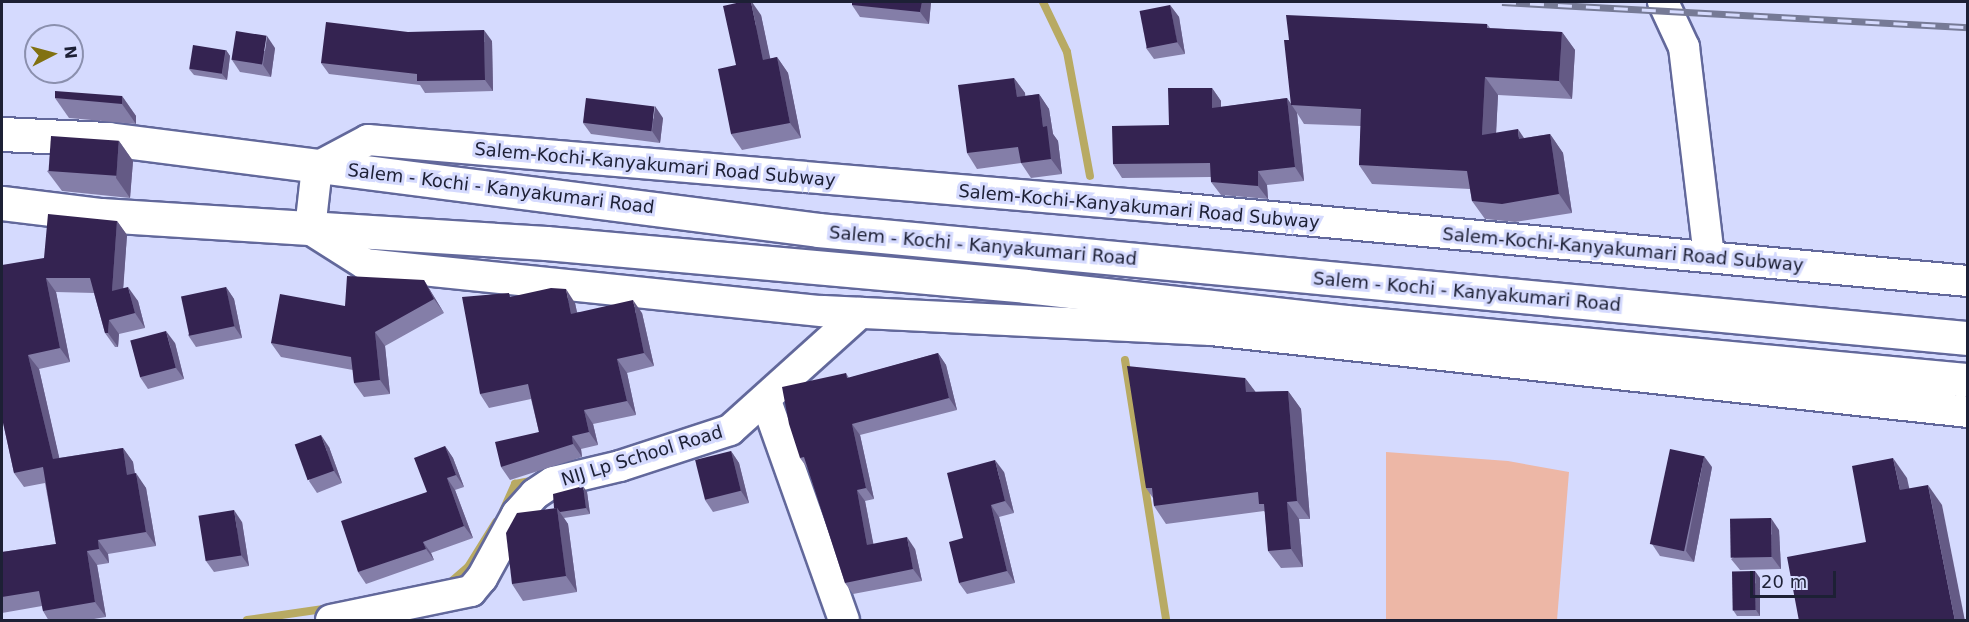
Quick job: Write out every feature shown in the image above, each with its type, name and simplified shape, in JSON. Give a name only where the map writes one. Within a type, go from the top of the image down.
[{"type":"highway","name":"Salem - Kochi - Kanyakumari Road","points":[[2,134],[108,139],[818,230],[1968,338]]},
{"type":"highway","name":"Salem - Kochi - Kanyakumari Road","points":[[2,203],[101,215],[546,243],[1025,286],[1346,322],[1968,380]]},
{"type":"street","points":[[1663,2],[1684,47],[1709,257]]},
{"type":"street","name":"Salem-Kochi-Kanyakumari Road Subway","points":[[317,167],[368,140],[1968,281]]},
{"type":"street","points":[[317,167],[310,229],[365,264],[860,314],[1211,330],[1968,412]]},
{"type":"street","name":"NIJ Lp School Road","points":[[331,621],[471,591],[482,578],[517,514],[535,494],[553,482],[730,430],[766,401],[860,314]]},
{"type":"street","points":[[766,401],[813,524],[844,621]]},
{"type":"shaded area","points":[[1386,452],[1508,461],[1569,472],[1557,620],[1386,620]]},
{"type":"building","points":[[751,2],[763,60],[777,57],[790,123],[731,134],[718,69],[736,65],[723,6]]},
{"type":"building","points":[[852,2],[922,2],[920,12],[852,5]]},
{"type":"building","points":[[1170,5],[1177,42],[1147,48],[1140,11]]},
{"type":"building","points":[[1286,15],[1487,24],[1487,28],[1562,32],[1559,81],[1485,77],[1482,135],[1518,129],[1519,139],[1550,134],[1559,194],[1502,204],[1472,201],[1467,171],[1359,165],[1361,109],[1291,105],[1284,40],[1289,40]]},
{"type":"building","points":[[326,22],[408,32],[484,30],[485,80],[417,81],[417,74],[321,63]]},
{"type":"building","points":[[236,31],[267,36],[262,64],[231,60]]},
{"type":"building","points":[[193,45],[226,50],[222,74],[189,69]]},
{"type":"building","points":[[1014,78],[1017,97],[1039,94],[1043,127],[1047,126],[1051,159],[1021,163],[1018,147],[967,153],[958,85]]},
{"type":"building","points":[[1168,88],[1212,88],[1212,108],[1287,98],[1295,167],[1258,171],[1258,186],[1211,182],[1210,163],[1113,164],[1112,126],[1169,125]]},
{"type":"building","points":[[55,91],[122,96],[122,104],[55,98]]},
{"type":"building","points":[[586,98],[654,106],[651,131],[583,123]]},
{"type":"building","points":[[51,136],[119,141],[116,176],[49,171]]},
{"type":"building","points":[[48,214],[117,221],[112,291],[128,287],[135,313],[109,320],[108,333],[105,333],[90,278],[46,278],[60,348],[28,355],[53,459],[123,448],[127,475],[136,473],[146,532],[98,540],[99,549],[87,551],[95,602],[43,611],[39,591],[2,597],[2,552],[56,544],[43,467],[14,473],[2,418],[2,265],[44,258]]},
{"type":"building","points":[[347,276],[424,280],[434,299],[375,332],[380,380],[354,383],[351,357],[271,343],[280,294],[345,306]]},
{"type":"building","points":[[226,287],[234,326],[189,336],[181,297]]},
{"type":"building","points":[[551,288],[566,289],[571,314],[633,300],[644,353],[617,359],[627,401],[584,410],[589,432],[572,436],[573,444],[501,467],[495,442],[539,432],[528,384],[480,394],[462,297],[509,293],[510,297]]},
{"type":"building","points":[[166,331],[176,368],[140,377],[130,341]]},
{"type":"building","points":[[938,353],[949,398],[852,424],[866,488],[857,490],[867,545],[907,537],[913,569],[845,583],[804,457],[800,458],[789,424],[782,387],[846,373],[847,378]]},
{"type":"building","points":[[1127,366],[1245,378],[1246,392],[1288,391],[1297,501],[1287,502],[1291,549],[1268,551],[1264,504],[1259,504],[1258,492],[1154,506],[1152,488],[1146,488]]},
{"type":"building","points":[[321,435],[334,471],[308,480],[295,445]]},
{"type":"building","points":[[445,446],[456,475],[447,478],[464,526],[423,542],[426,549],[358,572],[341,521],[427,492],[414,458]]},
{"type":"building","points":[[1670,449],[1704,456],[1684,551],[1650,544]]},
{"type":"building","points":[[731,451],[741,491],[705,500],[695,460]]},
{"type":"building","points":[[1893,458],[1900,490],[1928,485],[1955,621],[1799,621],[1787,557],[1866,542],[1852,466]]},
{"type":"building","points":[[995,460],[1005,501],[991,505],[1007,571],[959,583],[949,542],[963,538],[947,473]]},
{"type":"building","points":[[583,486],[586,508],[560,512],[554,508],[553,494]]},
{"type":"building","points":[[557,508],[566,576],[512,584],[506,533],[517,513]]},
{"type":"building","points":[[234,510],[241,555],[206,561],[198,516]]},
{"type":"building","points":[[1771,518],[1772,557],[1731,558],[1730,519]]},
{"type":"building","points":[[1732,571],[1755,571],[1756,610],[1733,610]]},
{"type":"waterway","points":[[1043,2],[1067,52],[1090,176]]},
{"type":"waterway","points":[[1125,360],[1166,620]]},
{"type":"waterway","points":[[503,511],[515,484],[535,480]]},
{"type":"waterway","points":[[445,587],[468,567],[496,522]]},
{"type":"waterway","points":[[247,620],[330,608]]},
{"type":"railway","points":[[1502,2],[1968,27]]}]
